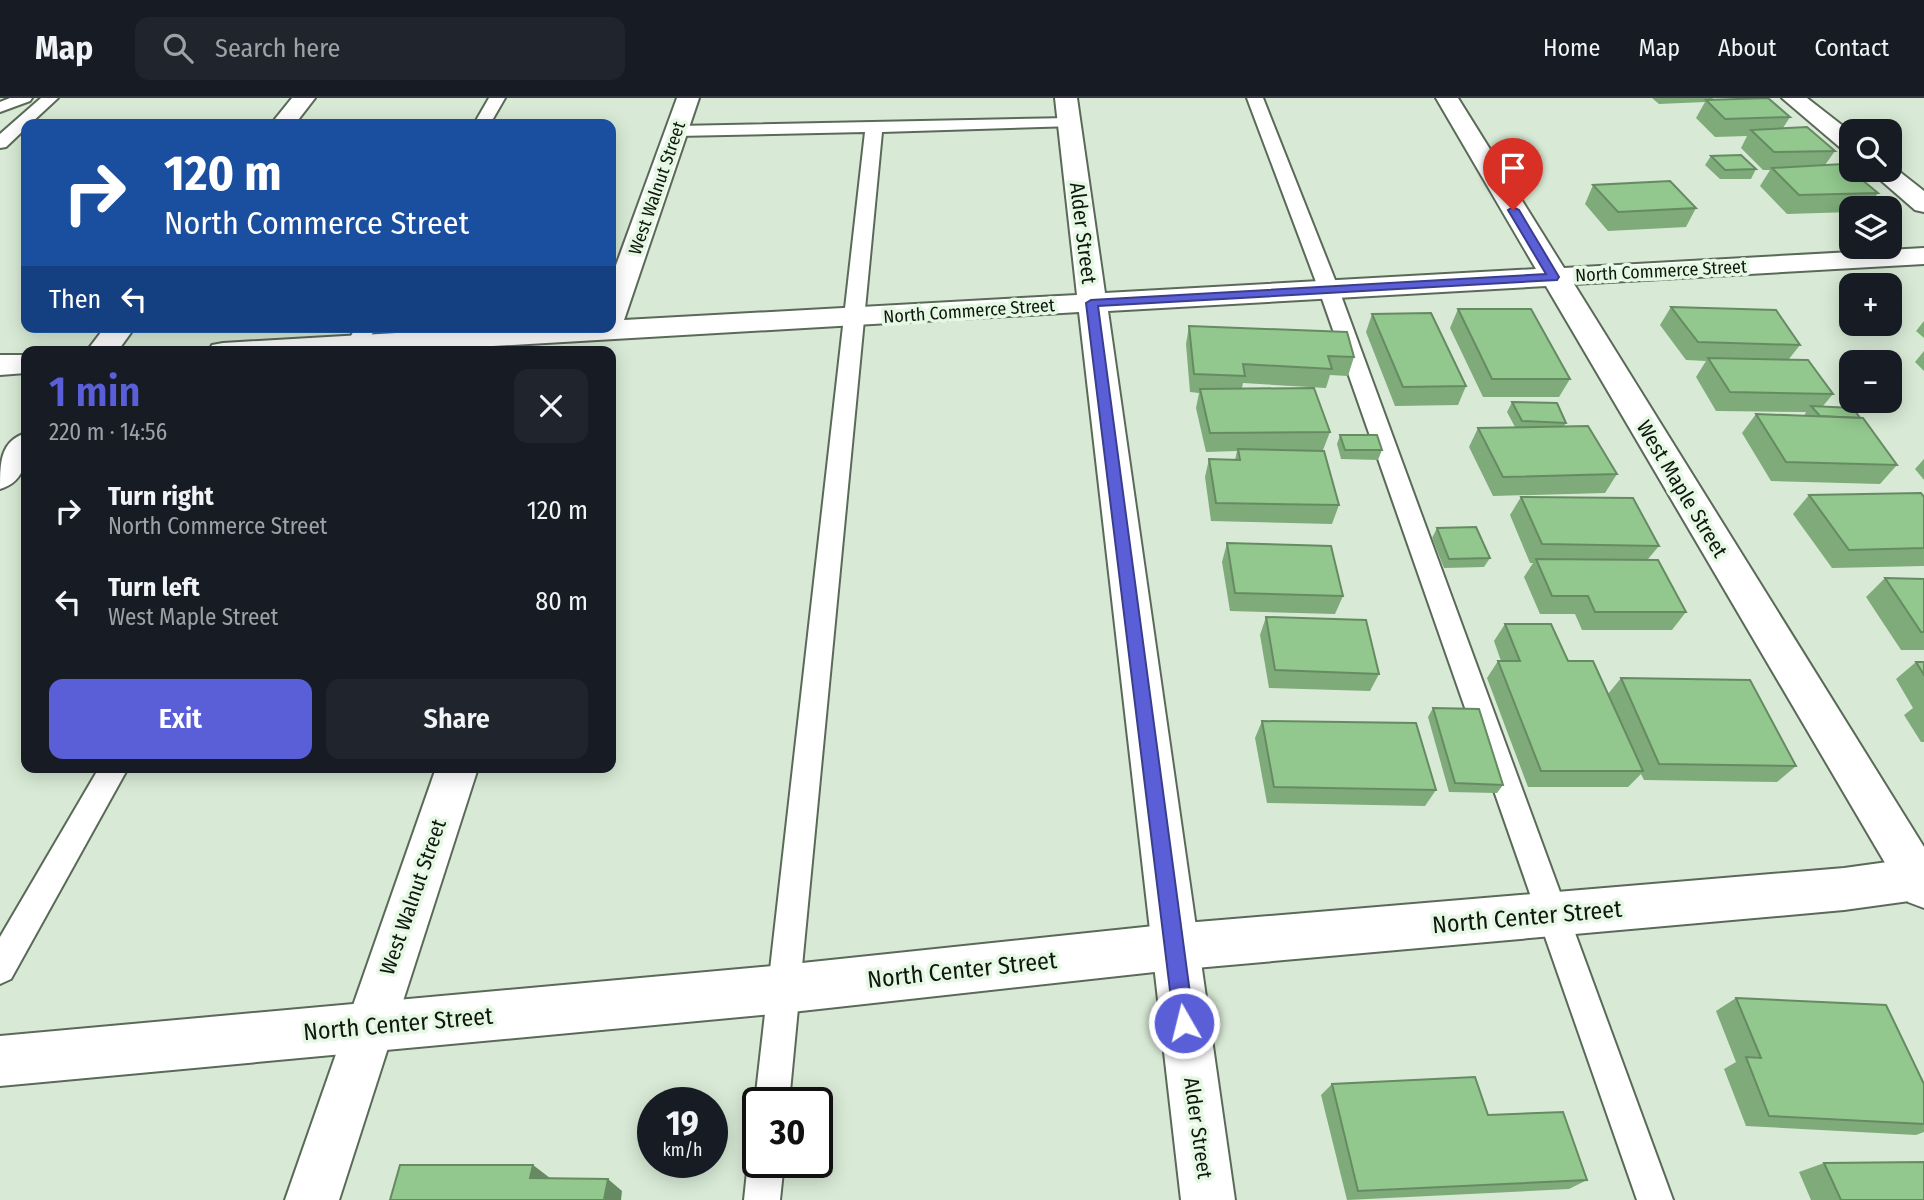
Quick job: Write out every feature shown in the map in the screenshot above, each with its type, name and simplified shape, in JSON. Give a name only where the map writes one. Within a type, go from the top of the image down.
[{"type":"street","points":[[287,119],[304,98]]},
{"type":"street","name":"West Walnut Street","points":[[616,304],[688,98]]},
{"type":"street","name":"West Maple Street","points":[[1447,98],[1553,277],[1922,881]]},
{"type":"street","points":[[1793,98],[1839,135]]},
{"type":"street","name":"Alder Street","points":[[1067,111],[1173,947],[1208,1200]]},
{"type":"street","points":[[1897,182],[1924,204]]},
{"type":"street","name":"North Commerce Street","points":[[616,331],[1924,256]]},
{"type":"street","name":"North Commerce Street","points":[[297,346],[359,341],[579,333]]},
{"type":"street","points":[[0,365],[21,364]]},
{"type":"street","points":[[0,477],[21,450]]},
{"type":"street","name":"West Walnut Street","points":[[312,1200],[455,773]]},
{"type":"street","name":"North Center Street","points":[[0,1061],[783,989],[1173,947],[1553,916],[1922,881]]},
{"type":"lane","points":[[0,107],[24,98]]},
{"type":"lane","points":[[27,119],[50,98]]},
{"type":"lane","points":[[485,119],[497,98]]},
{"type":"lane","points":[[1255,98],[1329,290],[1655,1200]]},
{"type":"lane","points":[[677,131],[873,127],[1067,111]]},
{"type":"lane","points":[[0,125],[21,125]]},
{"type":"lane","points":[[0,143],[21,125]]},
{"type":"lane","points":[[773,1087],[873,127]]},
{"type":"lane","points":[[0,968],[111,773]]},
{"type":"lane","points":[[762,1200],[764,1178]]},
{"type":"building","points":[[1768,98],[1790,117],[1725,119],[1706,100]]},
{"type":"building","points":[[1807,127],[1835,151],[1774,152],[1751,130]]},
{"type":"building","points":[[1741,155],[1756,169],[1725,170],[1711,156]]},
{"type":"building","points":[[1839,164],[1839,182],[1865,182],[1878,193],[1799,195],[1772,168]]},
{"type":"building","points":[[1670,181],[1696,208],[1618,212],[1593,185]]},
{"type":"building","points":[[1671,307],[1776,310],[1800,345],[1698,342]]},
{"type":"building","points":[[1458,309],[1531,309],[1570,379],[1492,379]]},
{"type":"building","points":[[1431,313],[1466,386],[1403,387],[1372,314]]},
{"type":"building","points":[[1189,326],[1347,332],[1354,357],[1328,356],[1332,369],[1243,364],[1245,376],[1194,374]]},
{"type":"building","points":[[1708,358],[1808,360],[1833,394],[1730,392]]},
{"type":"building","points":[[1314,388],[1330,432],[1210,433],[1200,389]]},
{"type":"building","points":[[1512,402],[1557,403],[1566,423],[1522,421]]},
{"type":"building","points":[[1811,406],[1839,407],[1839,413],[1856,413],[1860,418],[1820,416]]},
{"type":"building","points":[[1756,414],[1863,418],[1897,465],[1786,462]]},
{"type":"building","points":[[1588,426],[1617,474],[1503,477],[1478,428]]},
{"type":"building","points":[[1340,435],[1377,435],[1382,450],[1345,450]]},
{"type":"building","points":[[1238,449],[1324,451],[1339,505],[1216,503],[1209,459],[1240,460]]},
{"type":"building","points":[[1921,493],[1924,497],[1924,548],[1849,550],[1809,495]]},
{"type":"building","points":[[1521,497],[1633,498],[1659,546],[1542,544]]},
{"type":"building","points":[[1476,527],[1490,558],[1449,559],[1437,528]]},
{"type":"building","points":[[1227,543],[1331,546],[1343,596],[1235,593]]},
{"type":"building","points":[[1536,559],[1658,560],[1686,612],[1595,612],[1588,596],[1552,596]]},
{"type":"building","points":[[1885,578],[1924,579],[1924,632],[1921,632]]},
{"type":"building","points":[[1266,617],[1366,620],[1379,674],[1275,670]]},
{"type":"building","points":[[1505,624],[1551,624],[1568,661],[1593,661],[1643,771],[1541,771],[1498,661],[1520,661]]},
{"type":"building","points":[[1916,662],[1924,662],[1924,675]]},
{"type":"building","points":[[1621,678],[1750,680],[1796,766],[1659,764]]},
{"type":"building","points":[[1433,708],[1479,709],[1503,785],[1455,783]]},
{"type":"building","points":[[1262,721],[1416,723],[1436,790],[1274,787]]},
{"type":"building","points":[[1736,998],[1886,1005],[1924,1084],[1924,1124],[1769,1116],[1746,1057],[1761,1058]]},
{"type":"building","points":[[1475,1077],[1488,1115],[1563,1112],[1587,1180],[1358,1191],[1332,1084]]},
{"type":"building","points":[[1924,1162],[1924,1200],[1841,1200],[1824,1163]]},
{"type":"building","points":[[400,1165],[533,1165],[530,1178],[608,1179],[604,1200],[390,1200]]},
{"type":"route","points":[[1184,1023],[1091,303],[1553,277],[1513,210]]}]
